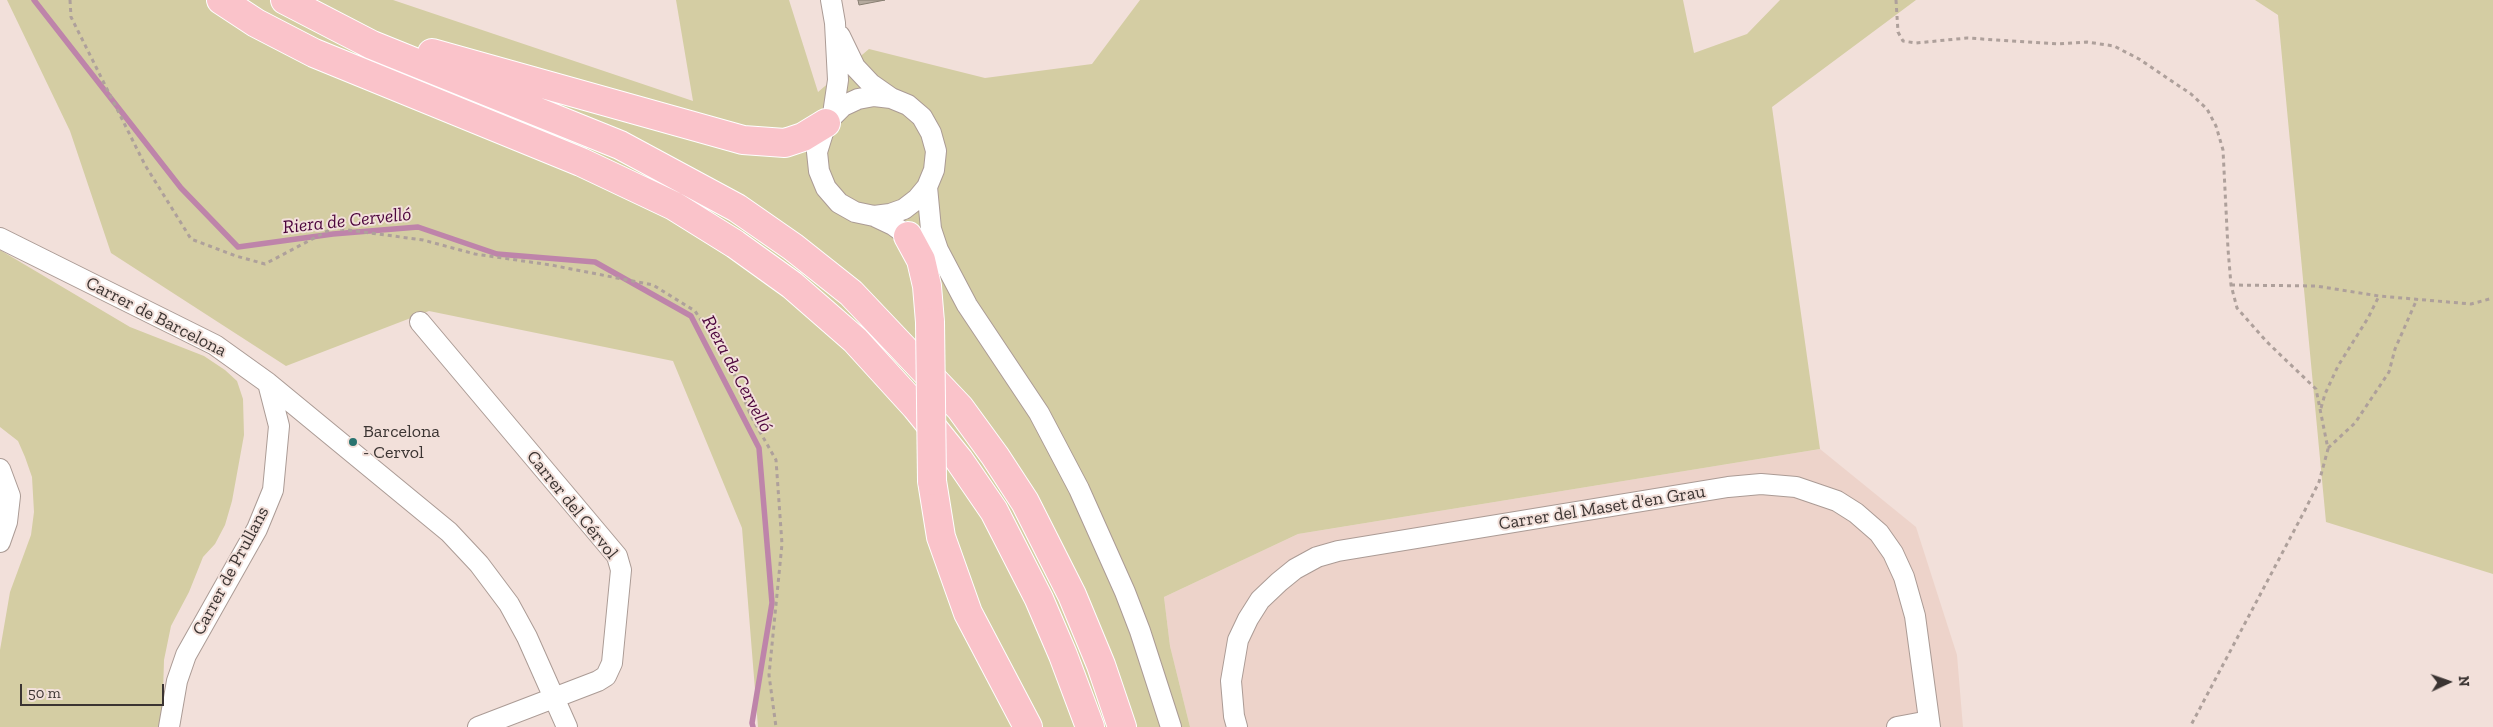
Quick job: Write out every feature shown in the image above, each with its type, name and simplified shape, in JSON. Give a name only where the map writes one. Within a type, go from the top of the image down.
[{"type":"highway","points":[[221,0],[256,23],[314,53],[581,162],[674,206],[735,244],[792,284],[855,340],[916,407],[959,460],[994,511],[1042,607],[1090,727]]},
{"type":"highway","points":[[285,0],[372,46],[620,145],[737,208],[793,247],[851,293],[960,408],[1025,502],[1072,595],[1101,665],[1122,727]]},
{"type":"highway","points":[[372,46],[415,48],[742,140],[785,144],[803,137],[830,119]]},
{"type":"highway","points":[[908,236],[921,260],[927,286],[930,322],[932,481],[941,537],[968,613],[1028,727]]},
{"type":"street","points":[[831,0],[835,23],[838,80],[830,119],[817,152],[819,171],[826,188],[839,202],[856,212],[874,216],[893,225],[932,256],[949,274]]},
{"type":"street","points":[[835,23],[855,67],[871,84],[891,98],[908,105],[922,117],[931,133],[936,151],[934,170],[927,187],[917,199],[904,208],[890,214],[874,216]]},
{"type":"street","points":[[830,119],[858,99],[874,96],[891,98]]},
{"type":"street","points":[[927,187],[932,229],[938,250],[949,274],[1039,413],[1079,489],[1134,616],[1171,727]]},
{"type":"street","name":"Carrer de Barcelona","points":[[0,238],[215,345],[268,383],[449,532],[479,564],[518,620],[555,697],[567,727]]},
{"type":"street","name":"Carrer del Cérvol","points":[[420,322],[617,556],[620,564],[609,672],[598,681],[478,727]]},
{"type":"street","name":"Carrer de Prullans","points":[[169,727],[177,681],[186,655],[257,529],[273,490],[279,426],[268,383]]},
{"type":"street","points":[[0,470],[8,487],[10,508],[0,542]]},
{"type":"street","name":"Carrer del Maset d'en Grau","points":[[1237,727],[1234,716],[1231,681],[1238,640],[1260,600],[1295,569],[1317,557],[1348,549],[1728,487],[1761,484],[1796,487],[1837,501],[1856,513],[1879,533],[1893,553],[1904,577],[1915,616],[1930,724]]},
{"type":"street","points":[[1897,727],[1930,724]]},
{"type":"path","points":[[70,0],[70,18],[145,165],[191,239],[236,256],[266,264],[333,228],[423,240],[475,254],[551,265],[653,285],[695,311],[730,364],[750,416],[776,460],[782,544],[769,675],[776,727]]},
{"type":"path","points":[[1896,0],[1896,22],[1902,41],[1916,43],[1967,38],[2049,43],[2087,42],[2114,46],[2138,59],[2192,94],[2207,109],[2216,126],[2223,150],[2231,285],[2237,308],[2267,342],[2316,389],[2328,448],[2319,482],[2190,727]]},
{"type":"path","points":[[2231,285],[2316,286],[2379,296],[2471,304],[2493,298]]},
{"type":"path","points":[[2321,410],[2325,394],[2338,366],[2368,318],[2379,296]]},
{"type":"path","points":[[2328,448],[2355,423],[2389,372],[2394,348],[2417,300]]},
{"type":"shaded area","points":[[7,0],[393,0],[693,101],[676,0],[789,0],[818,92],[869,49],[985,78],[1092,64],[1140,0],[1683,0],[1694,53],[1747,34],[1780,0],[1916,0],[1772,107],[1820,449],[1298,534],[1164,597],[1170,646],[1190,727],[758,727],[742,528],[673,361],[429,311],[286,366],[111,253],[70,131]]},
{"type":"shaded area","points":[[2255,0],[2493,0],[2493,574],[2326,522],[2278,15]]},
{"type":"shaded area","points":[[0,250],[130,327],[204,356],[225,370],[237,381],[243,399],[244,435],[232,501],[225,525],[215,544],[203,557],[189,592],[171,626],[164,660],[162,727],[0,727],[0,650],[10,592],[31,535],[34,512],[32,477],[25,457],[18,441],[0,427]]},
{"type":"shaded area","points":[[1820,449],[1916,527],[1957,655],[1963,727],[1190,727],[1170,646],[1164,597],[1298,534]]},
{"type":"building","points":[[858,0],[885,0],[859,5]]},
{"type":"waterway","name":"Riera de Cervelló","points":[[34,0],[181,188],[238,247],[333,234],[418,227],[497,254],[595,262],[691,316],[759,448],[772,603],[752,723],[753,727]]},
{"type":"place","name":"Barcelona - Cervol","points":[[353,442]]}]
